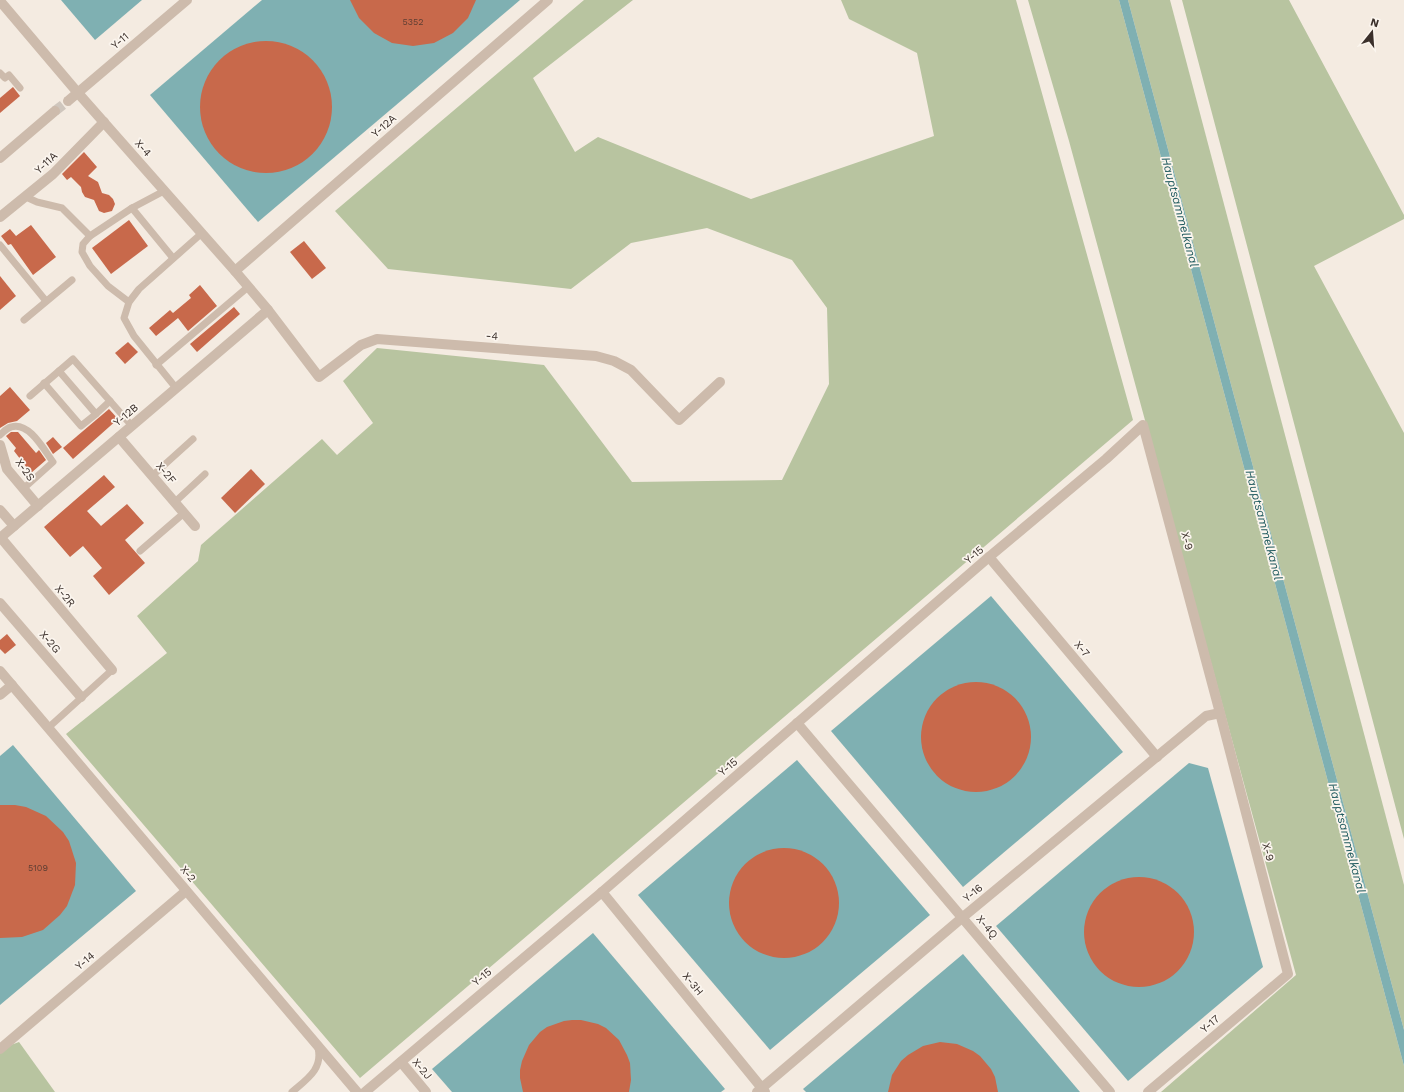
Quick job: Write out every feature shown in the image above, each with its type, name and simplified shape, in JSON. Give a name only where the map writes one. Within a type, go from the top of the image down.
[{"type":"street","name":"Y-11","points":[[68,101],[187,0]]},
{"type":"street","name":"Y-12A","points":[[235,271],[548,0]]},
{"type":"street","name":"X-4","points":[[0,1],[78,93],[268,310]]},
{"type":"street","points":[[0,158],[55,111]]},
{"type":"street","name":"Y-11A","points":[[0,218],[53,174],[104,122]]},
{"type":"street","name":"-4","points":[[268,310],[319,377],[361,345],[378,339],[596,356],[614,361],[631,370],[679,420],[720,382]]},
{"type":"street","name":"Y-12B","points":[[0,538],[268,310]]},
{"type":"street","name":"X-9","points":[[1106,459],[1143,425],[1288,974]]},
{"type":"street","name":"X-2F","points":[[119,437],[195,526]]},
{"type":"street","name":"X-2S","points":[[0,444],[7,469],[38,506]]},
{"type":"street","name":"Y-15","points":[[365,1092],[602,892],[989,557],[1106,459]]},
{"type":"street","points":[[0,510],[14,526]]},
{"type":"street","name":"X-2R","points":[[0,538],[112,670]]},
{"type":"street","name":"X-7","points":[[989,557],[1157,757]]},
{"type":"street","name":"X-2G","points":[[0,603],[81,697]]},
{"type":"street","name":"X-2","points":[[0,671],[357,1092]]},
{"type":"street","points":[[0,695],[12,685]]},
{"type":"street","name":"Y-16","points":[[761,1091],[963,917],[1206,716],[1220,713]]},
{"type":"street","name":"X-4Q","points":[[797,723],[1110,1092]]},
{"type":"street","name":"Y-14","points":[[0,1049],[186,891]]},
{"type":"street","name":"X-3H","points":[[602,892],[761,1091]]},
{"type":"street","name":"Y-17","points":[[1148,1092],[1288,974]]},
{"type":"street","name":"X-2J","points":[[401,1062],[426,1092]]},
{"type":"lane","points":[[0,73],[5,78],[9,75],[20,88]]},
{"type":"lane","points":[[129,302],[108,286],[90,266],[82,252],[83,244],[90,236],[132,208],[164,191]]},
{"type":"lane","points":[[26,196],[37,202],[62,208],[90,236]]},
{"type":"lane","points":[[132,208],[173,258]]},
{"type":"lane","points":[[176,388],[134,336],[124,318],[129,302],[139,289],[202,233]]},
{"type":"lane","points":[[0,245],[46,302]]},
{"type":"lane","points":[[24,320],[72,280]]},
{"type":"lane","points":[[156,365],[248,287]]},
{"type":"lane","points":[[30,396],[73,358],[132,426]]},
{"type":"lane","points":[[59,371],[96,414]]},
{"type":"lane","points":[[44,383],[81,426],[110,401]]},
{"type":"lane","points":[[0,435],[11,427],[21,427],[30,432],[53,462],[23,489]]},
{"type":"lane","points":[[152,476],[193,439]]},
{"type":"lane","points":[[174,502],[205,474]]},
{"type":"lane","points":[[140,550],[184,513]]},
{"type":"lane","points":[[48,728],[112,670]]},
{"type":"lane","points":[[292,1092],[309,1077],[317,1066],[320,1056],[318,1046]]},
{"type":"green space","points":[[584,0],[633,0],[533,78],[575,152],[598,137],[751,199],[934,136],[917,53],[849,19],[841,0],[1016,0],[1133,420],[360,1078],[66,734],[167,653],[137,616],[198,561],[201,545],[322,439],[337,455],[373,423],[343,381],[377,348],[544,365],[632,482],[782,480],[829,384],[827,308],[792,260],[707,228],[631,243],[571,289],[388,269],[335,211]]},
{"type":"green space","points":[[1028,0],[1119,0],[1404,1066],[1404,1092],[1161,1092],[1296,975],[1069,141]]},
{"type":"green space","points":[[1128,0],[1170,0],[1404,885],[1404,1030]]},
{"type":"green space","points":[[1182,0],[1289,0],[1404,215],[1404,219],[1314,266],[1404,433],[1404,839]]},
{"type":"green space","points":[[19,1042],[55,1092],[0,1092],[0,1049]]},
{"type":"water","points":[[61,0],[142,0],[95,40]]},
{"type":"water","points":[[262,0],[520,0],[258,222],[150,95]]},
{"type":"water","name":"Hauptsammelkanal","points":[[1119,0],[1128,0],[1404,1030],[1404,1066]]},
{"type":"water","points":[[991,596],[1123,752],[963,887],[831,731]]},
{"type":"water","points":[[13,745],[136,891],[0,1005],[0,756]]},
{"type":"water","points":[[797,760],[930,915],[770,1050],[638,895]]},
{"type":"water","points":[[1189,763],[1208,768],[1263,967],[1128,1081],[996,926]]},
{"type":"water","points":[[593,933],[725,1089],[721,1092],[452,1092],[432,1069]]},
{"type":"water","points":[[963,954],[1080,1092],[806,1092],[803,1089]]},
{"type":"building","points":[[350,0],[476,0],[468,18],[453,33],[434,43],[413,46],[392,43],[374,33],[359,18]]},
{"type":"building","points":[[272,41],[291,46],[303,52],[313,60],[321,70],[327,82],[331,94],[331,120],[327,132],[321,144],[313,154],[303,162],[291,168],[279,172],[260,173],[241,168],[229,162],[219,154],[211,144],[205,132],[201,120],[200,101],[205,82],[211,70],[219,60],[229,52],[241,46],[253,42]]},
{"type":"building","points":[[13,87],[20,96],[0,113],[0,98]]},
{"type":"building","points":[[84,152],[97,167],[88,176],[98,182],[102,193],[109,195],[113,199],[115,204],[112,211],[104,213],[99,211],[94,200],[85,197],[81,187],[71,177],[67,180],[62,174]]},
{"type":"building","points":[[129,220],[148,246],[111,274],[92,248]]},
{"type":"building","points":[[31,225],[56,257],[33,275],[11,244],[8,245],[1,236],[10,229],[16,236]]},
{"type":"building","points":[[304,241],[326,268],[312,279],[290,252]]},
{"type":"building","points":[[0,276],[16,296],[0,310]]},
{"type":"building","points":[[200,285],[217,306],[188,331],[178,318],[156,336],[149,328],[170,310],[173,313],[191,298],[189,295]]},
{"type":"building","points":[[234,307],[240,314],[197,352],[190,344]]},
{"type":"building","points":[[128,342],[138,352],[125,364],[115,353]]},
{"type":"building","points":[[10,387],[30,410],[17,421],[8,423],[0,428],[0,396]]},
{"type":"building","points":[[109,409],[118,419],[73,459],[63,448]]},
{"type":"building","points":[[11,432],[18,432],[36,453],[39,450],[46,460],[31,473],[14,451],[16,448],[6,436]]},
{"type":"building","points":[[53,437],[62,447],[53,454],[46,443]]},
{"type":"building","points":[[251,469],[265,484],[235,513],[221,498]]},
{"type":"building","points":[[104,475],[115,487],[87,511],[101,526],[127,504],[144,523],[125,540],[145,563],[109,595],[93,576],[102,568],[83,546],[70,557],[44,527]]},
{"type":"building","points":[[7,634],[16,645],[5,654],[0,649],[0,640]]},
{"type":"building","points":[[976,682],[997,686],[1007,691],[1015,698],[1022,706],[1027,716],[1031,737],[1027,758],[1022,768],[1015,776],[1007,783],[997,788],[976,792],[955,788],[945,783],[937,776],[930,768],[925,758],[921,737],[925,716],[930,706],[937,698],[945,691],[955,686]]},
{"type":"building","points":[[0,805],[26,807],[46,816],[63,832],[69,841],[76,863],[75,885],[67,906],[60,915],[43,930],[22,937],[0,938]]},
{"type":"building","points":[[784,848],[805,852],[815,857],[823,864],[830,872],[835,882],[839,903],[835,924],[830,934],[823,942],[815,949],[805,954],[784,958],[763,954],[753,949],[745,942],[738,934],[733,924],[729,903],[733,882],[738,872],[745,864],[753,857],[763,852]]},
{"type":"building","points":[[1139,877],[1160,881],[1170,886],[1178,893],[1185,901],[1190,911],[1194,932],[1190,953],[1185,963],[1178,971],[1170,978],[1160,983],[1139,987],[1118,983],[1108,978],[1100,971],[1093,963],[1088,953],[1084,932],[1088,911],[1093,901],[1100,893],[1108,886],[1118,881]]},
{"type":"building","points":[[572,1020],[581,1020],[598,1024],[606,1028],[619,1040],[630,1063],[631,1080],[629,1092],[523,1092],[520,1070],[529,1045],[540,1032],[547,1027]]},
{"type":"building","points":[[940,1042],[957,1044],[980,1056],[991,1069],[995,1077],[998,1092],[888,1092],[892,1075],[901,1061],[923,1046]]},
{"type":"tunnel","points":[[55,111],[68,101]]}]
